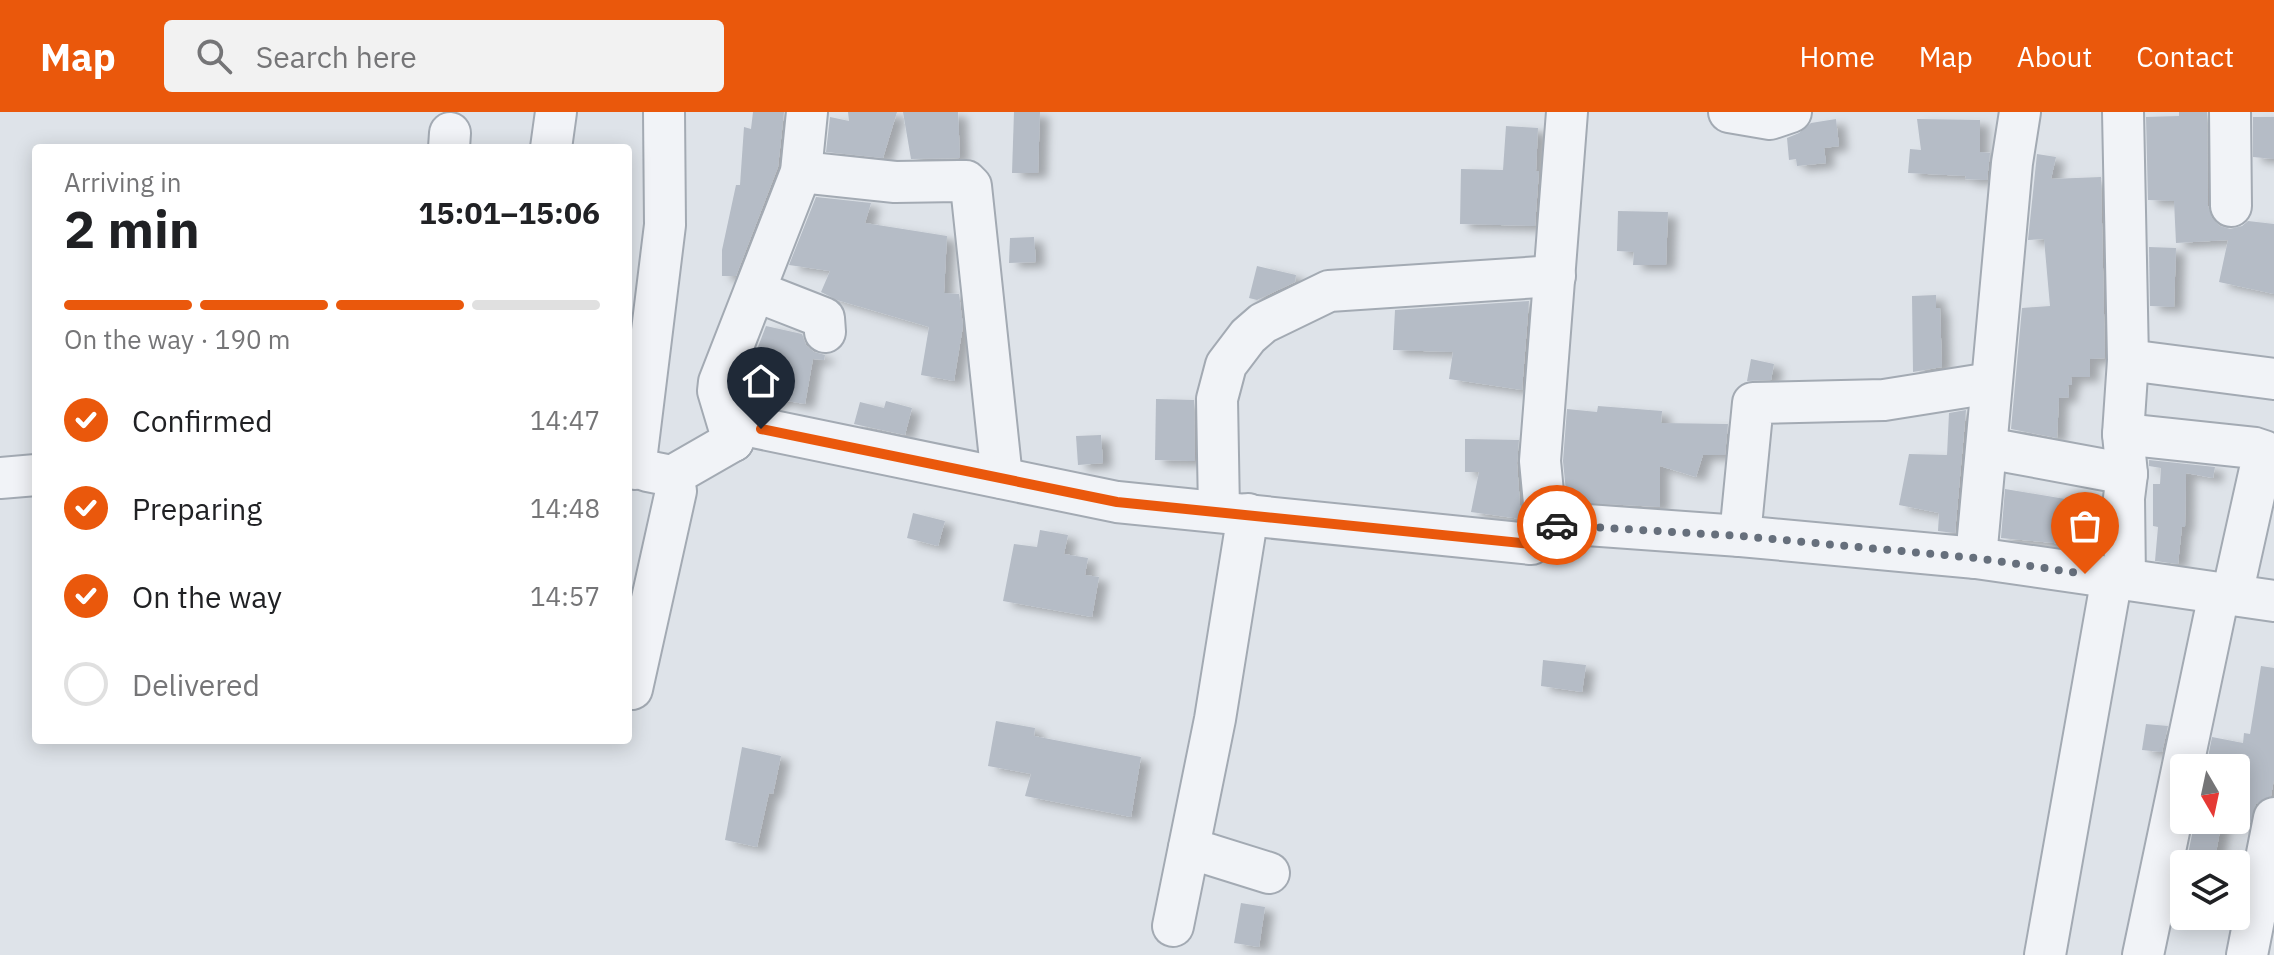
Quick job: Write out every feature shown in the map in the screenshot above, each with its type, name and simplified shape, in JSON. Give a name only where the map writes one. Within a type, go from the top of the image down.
[{"type":"street","points":[[552,144],[556,112]]},
{"type":"street","points":[[642,461],[665,225],[664,112]]},
{"type":"street","points":[[807,112],[801,172],[728,355],[726,415],[734,423],[1000,464],[1117,502],[1541,531],[1587,525],[1740,536],[1976,558],[2274,601]]},
{"type":"street","points":[[1541,531],[1540,461],[1567,112]]},
{"type":"street","points":[[1729,112],[1770,119],[1791,112]]},
{"type":"street","points":[[1976,558],[2012,163],[2020,112]]},
{"type":"street","points":[[2045,955],[2118,578],[2127,474],[2123,434],[2128,360],[2123,112]]},
{"type":"street","points":[[2230,112],[2231,206]]},
{"type":"street","points":[[801,172],[895,182],[966,181],[971,186],[1000,464]]},
{"type":"street","points":[[1173,926],[1215,719],[1229,509],[1218,464],[1217,399],[1226,365],[1248,336],[1263,323],[1329,291],[1555,276]]},
{"type":"street","points":[[755,291],[824,318],[825,332]]},
{"type":"street","points":[[2128,360],[2274,379]]},
{"type":"street","points":[[1740,536],[1753,403],[1884,400],[1991,383]]},
{"type":"street","points":[[642,461],[726,415]]},
{"type":"street","points":[[2123,434],[2264,451],[2225,594],[2143,955]]},
{"type":"street","points":[[1987,448],[2127,474]]},
{"type":"street","points":[[632,689],[676,491],[642,461]]},
{"type":"street","points":[[0,478],[32,475]]},
{"type":"street","points":[[2247,955],[2274,818]]},
{"type":"street","points":[[1189,848],[1269,873]]},
{"type":"building","points":[[753,112],[784,112],[778,167],[736,276],[722,276],[722,250],[736,185],[740,185],[744,127],[751,129]]},
{"type":"building","points":[[848,112],[897,112],[883,158],[826,152],[830,117],[849,121]]},
{"type":"building","points":[[903,112],[958,112],[960,158],[911,159]]},
{"type":"building","points":[[1014,112],[1040,112],[1038,173],[1012,173]]},
{"type":"building","points":[[2179,112],[2207,112],[2208,206],[2212,218],[2220,226],[2230,229],[2248,221],[2274,224],[2274,294],[2219,282],[2228,240],[2176,243],[2174,201],[2148,200],[2146,117],[2179,116]]},
{"type":"building","points":[[2253,117],[2274,117],[2274,159],[2253,157]]},
{"type":"building","points":[[1836,119],[1839,146],[1824,148],[1826,163],[1797,166],[1796,159],[1789,160],[1787,138],[1811,123]]},
{"type":"building","points":[[1917,119],[1980,120],[1980,152],[1990,153],[1987,180],[1908,173],[1910,149],[1921,150]]},
{"type":"building","points":[[1506,126],[1538,128],[1535,226],[1460,224],[1461,169],[1503,170]]},
{"type":"building","points":[[2037,154],[2056,157],[2051,179],[2101,177],[2105,358],[2090,359],[2090,377],[2071,377],[2069,397],[2059,398],[2057,438],[2011,429],[2022,308],[2050,306],[2044,239],[2028,240]]},
{"type":"building","points":[[816,197],[871,203],[865,223],[947,236],[944,293],[959,294],[963,326],[954,381],[921,375],[929,327],[837,300],[821,292],[830,271],[789,265]]},
{"type":"building","points":[[1618,211],[1668,212],[1666,265],[1633,265],[1634,252],[1617,251]]},
{"type":"building","points":[[1034,237],[1036,262],[1009,263],[1010,238]]},
{"type":"building","points":[[2149,247],[2176,248],[2174,307],[2150,306]]},
{"type":"building","points":[[1257,266],[1296,275],[1295,282],[1257,300],[1249,298]]},
{"type":"building","points":[[1936,295],[1936,308],[1940,308],[1942,367],[1913,372],[1912,296]]},
{"type":"building","points":[[1529,301],[1522,390],[1449,379],[1453,352],[1393,350],[1395,310]]},
{"type":"building","points":[[766,326],[802,334],[806,345],[814,352],[825,355],[824,360],[813,359],[805,404],[776,399],[775,404],[749,398],[758,366],[751,365]]},
{"type":"building","points":[[1751,359],[1774,364],[1771,380],[1747,381]]},
{"type":"building","points":[[1156,399],[1194,400],[1195,461],[1155,460]]},
{"type":"building","points":[[886,401],[912,408],[905,435],[854,424],[860,402],[884,408]]},
{"type":"building","points":[[1598,406],[1662,411],[1661,423],[1728,424],[1725,455],[1703,455],[1696,477],[1660,466],[1660,507],[1567,502],[1563,461],[1567,409],[1597,412]]},
{"type":"building","points":[[1966,410],[1955,533],[1938,531],[1939,513],[1899,505],[1909,454],[1947,455],[1949,413]]},
{"type":"building","points":[[1101,435],[1103,463],[1078,465],[1076,436]]},
{"type":"building","points":[[1465,439],[1519,440],[1517,463],[1521,519],[1471,512],[1479,472],[1465,472]]},
{"type":"building","points":[[2149,460],[2215,467],[2213,478],[2186,473],[2185,527],[2182,527],[2178,564],[2155,561],[2158,527],[2153,526],[2153,484],[2160,484],[2161,468],[2149,466]]},
{"type":"building","points":[[2005,489],[2101,505],[2101,529],[2095,547],[2001,538]]},
{"type":"building","points":[[913,513],[945,521],[938,546],[907,538]]},
{"type":"building","points":[[1040,530],[1068,535],[1064,554],[1088,558],[1085,575],[1099,577],[1092,617],[1003,601],[1014,544],[1037,547]]},
{"type":"building","points":[[1543,660],[1586,665],[1582,692],[1541,686]]},
{"type":"building","points":[[2261,666],[2274,668],[2274,779],[2271,796],[2256,804],[2250,823],[2250,754],[2209,754],[2212,737],[2243,743],[2244,733],[2250,734]]},
{"type":"building","points":[[996,721],[1035,728],[1034,736],[1141,757],[1131,817],[1025,796],[1031,774],[988,766]]},
{"type":"building","points":[[2146,724],[2168,726],[2162,752],[2142,750]]},
{"type":"building","points":[[742,747],[781,756],[757,847],[725,840]]},
{"type":"building","points":[[2192,834],[2219,834],[2217,850],[2189,850]]},
{"type":"building","points":[[1241,903],[1265,907],[1259,947],[1234,943]]},
{"type":"way so far","points":[[1557,525],[1740,536],[1976,558],[2085,574]]},
{"type":"route","points":[[761,429],[1117,502],[1531,544],[1546,524],[1557,525]]}]
